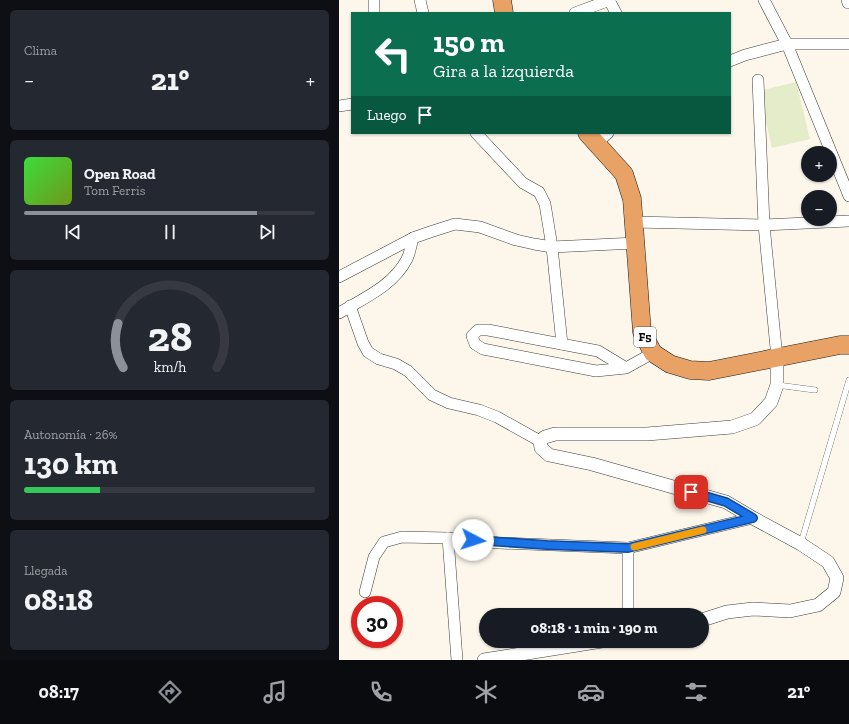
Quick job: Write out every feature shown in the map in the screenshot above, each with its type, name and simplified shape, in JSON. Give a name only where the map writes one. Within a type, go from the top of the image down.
[{"type":"highway","points":[[502,0],[503,12]]},
{"type":"highway","name":"F5","points":[[597,136],[624,174],[632,199],[642,332],[653,354],[670,364],[683,368],[709,371],[849,344]]},
{"type":"street","points":[[374,0],[374,12]]},
{"type":"street","points":[[420,0],[423,12]]},
{"type":"street","points":[[578,12],[610,0],[616,12]]},
{"type":"street","points":[[764,0],[787,44],[849,196]]},
{"type":"street","points":[[731,61],[745,55],[787,44],[849,44]]},
{"type":"street","points":[[540,441],[545,437],[555,434],[647,434],[731,427],[755,419],[771,402],[777,385],[777,358],[764,225],[757,80]]},
{"type":"street","points":[[339,106],[351,104]]},
{"type":"street","points":[[477,134],[523,183],[539,192],[545,204],[552,247],[562,344]]},
{"type":"street","points":[[634,222],[764,225],[849,221]]},
{"type":"street","points":[[339,277],[413,238],[455,224],[480,227],[516,240],[552,247],[636,243]]},
{"type":"street","points":[[339,313],[380,289],[397,275],[407,259],[413,238]]},
{"type":"street","points":[[350,306],[363,343],[368,352],[379,359],[397,364],[408,371],[432,395],[449,403],[479,410],[497,417],[540,441]]},
{"type":"street","points":[[626,368],[598,351],[487,330],[477,330],[472,336],[475,344],[483,349],[596,371],[626,368],[653,354]]},
{"type":"street","points":[[540,441],[541,448],[549,455],[592,464],[726,502],[801,544],[828,562],[837,578],[834,592],[818,606],[790,611],[753,609],[727,612],[709,618]]},
{"type":"street","points":[[365,592],[374,557],[384,542],[402,537],[448,538],[512,543],[628,548],[753,518]]},
{"type":"street","points":[[448,538],[457,660]]},
{"type":"street","points":[[628,548],[628,608]]},
{"type":"street","points":[[484,660],[559,648]]},
{"type":"lane","points":[[801,544],[849,380]]},
{"type":"lane","points":[[777,385],[815,390]]},
{"type":"green space","points":[[796,82],[810,139],[772,148],[759,91]]},
{"type":"slow traffic","points":[[634,547],[703,530]]},
{"type":"route","points":[[473,540],[628,548],[753,518],[726,502],[691,492]]}]
